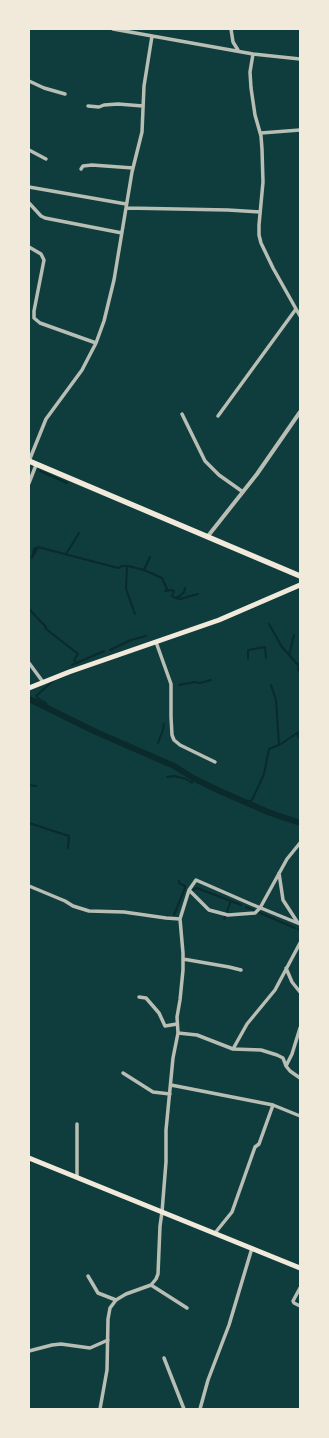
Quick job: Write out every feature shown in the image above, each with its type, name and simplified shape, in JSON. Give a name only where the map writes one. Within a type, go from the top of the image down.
[{"type":"main road","points":[[29,461],[300,576]]},
{"type":"main road","points":[[29,688],[219,620],[300,585]]},
{"type":"main road","points":[[29,1158],[300,1268]]},
{"type":"street","points":[[113,29],[238,50],[253,54],[300,59]]},
{"type":"street","points":[[29,461],[46,419],[82,370],[96,342],[109,304],[133,168],[142,132],[144,86],[151,35],[147,29]]},
{"type":"street","points":[[231,29],[233,42],[238,50]]},
{"type":"street","points":[[253,54],[250,72],[251,88],[255,115],[261,133],[263,182],[259,235],[261,243],[273,268],[300,316]]},
{"type":"street","points":[[29,81],[44,88],[65,94]]},
{"type":"street","points":[[88,106],[99,107],[104,104],[118,104],[143,106]]},
{"type":"street","points":[[261,133],[300,130]]},
{"type":"street","points":[[29,150],[46,159]]},
{"type":"street","points":[[80,169],[83,166],[92,165],[133,168]]},
{"type":"street","points":[[29,187],[126,206],[260,212]]},
{"type":"street","points":[[29,203],[41,216],[45,218],[122,233]]},
{"type":"street","points":[[29,247],[41,254],[44,260],[34,318],[40,323],[96,342]]},
{"type":"street","points":[[29,309],[34,311]]},
{"type":"street","points":[[218,416],[296,309]]},
{"type":"street","points":[[208,536],[243,492],[300,412]]},
{"type":"street","points":[[182,414],[205,461],[219,475],[243,492]]},
{"type":"street","points":[[29,483],[36,465]]},
{"type":"street","points":[[156,642],[172,684],[171,717],[172,735],[174,740],[180,745],[215,762]]},
{"type":"street","points":[[29,664],[43,682]]},
{"type":"street","points":[[189,890],[204,907],[209,910],[228,915],[255,913],[260,908],[287,859],[300,843]]},
{"type":"street","points":[[279,873],[284,900],[299,924]]},
{"type":"street","points":[[100,1409],[107,1370],[108,1319],[110,1308],[116,1300],[126,1294],[151,1285],[158,1274],[160,1226],[166,1162],[166,1130],[173,1058],[178,1033],[177,1024],[183,959],[180,919],[189,890],[196,880],[299,924]]},
{"type":"street","points":[[29,886],[65,901],[73,906],[89,911],[124,912],[180,919]]},
{"type":"street","points":[[233,1049],[247,1024],[275,990],[286,968],[294,957],[300,943]]},
{"type":"street","points":[[183,959],[241,970]]},
{"type":"street","points":[[286,968],[292,982],[300,992]]},
{"type":"street","points":[[139,997],[146,998],[159,1013],[166,1026],[177,1024]]},
{"type":"street","points":[[286,1066],[292,1054],[300,1028]]},
{"type":"street","points":[[178,1033],[197,1035],[233,1049],[261,1050],[276,1054],[283,1058],[290,1071],[300,1078]]},
{"type":"street","points":[[123,1073],[147,1090],[170,1094]]},
{"type":"street","points":[[171,1085],[273,1105],[300,1116]]},
{"type":"street","points":[[215,1233],[232,1212],[255,1147],[258,1144],[273,1105]]},
{"type":"street","points":[[77,1124],[77,1177]]},
{"type":"street","points":[[200,1409],[208,1380],[230,1325],[252,1248]]},
{"type":"street","points":[[88,1276],[98,1293],[116,1300]]},
{"type":"street","points":[[151,1285],[187,1308]]},
{"type":"street","points":[[300,1288],[293,1301],[300,1306]]},
{"type":"street","points":[[29,1351],[61,1344],[90,1348],[108,1340]]},
{"type":"street","points":[[164,1358],[184,1409]]},
{"type":"waterway","points":[[40,471],[67,483]]},
{"type":"waterway","points":[[66,554],[79,533]]},
{"type":"waterway","points":[[38,547],[32,558],[34,549],[38,547],[118,568],[128,566],[144,570],[150,557]]},
{"type":"waterway","points":[[127,567],[126,589],[135,614]]},
{"type":"waterway","points":[[144,570],[162,578],[167,589],[165,591],[174,591],[172,596],[175,598],[180,596],[184,592],[185,588]]},
{"type":"waterway","points":[[176,598],[180,599],[198,594]]},
{"type":"waterway","points":[[29,609],[46,627],[45,628],[78,654],[74,660],[77,663]]},
{"type":"waterway","points":[[269,624],[282,647],[299,666]]},
{"type":"waterway","points":[[289,655],[294,635]]},
{"type":"waterway","points":[[110,650],[131,640],[146,636]]},
{"type":"waterway","points":[[248,659],[248,650],[265,647],[266,658]]},
{"type":"waterway","points":[[72,665],[104,651]]},
{"type":"waterway","points":[[300,661],[298,670],[300,671]]},
{"type":"waterway","points":[[47,708],[46,703],[36,696],[54,680]]},
{"type":"waterway","points":[[179,685],[195,682],[200,683],[211,680]]},
{"type":"waterway","points":[[271,685],[276,700],[279,745]]},
{"type":"waterway","points":[[29,699],[96,732],[174,766],[195,779],[222,792],[268,812],[300,823]]},
{"type":"waterway","points":[[158,743],[164,724]]},
{"type":"waterway","points":[[246,803],[252,800],[264,774],[269,749],[281,744],[300,731]]},
{"type":"waterway","points":[[297,734],[300,739]]},
{"type":"waterway","points":[[167,777],[174,776],[186,779],[192,783],[193,778]]},
{"type":"waterway","points":[[29,785],[36,786]]},
{"type":"waterway","points":[[29,823],[69,836],[68,848]]},
{"type":"waterway","points":[[174,915],[185,888],[185,886],[179,883],[179,881]]},
{"type":"waterway","points":[[193,890],[197,888],[241,905]]},
{"type":"waterway","points":[[224,919],[231,901]]},
{"type":"waterway","points":[[246,907],[295,928]]}]
